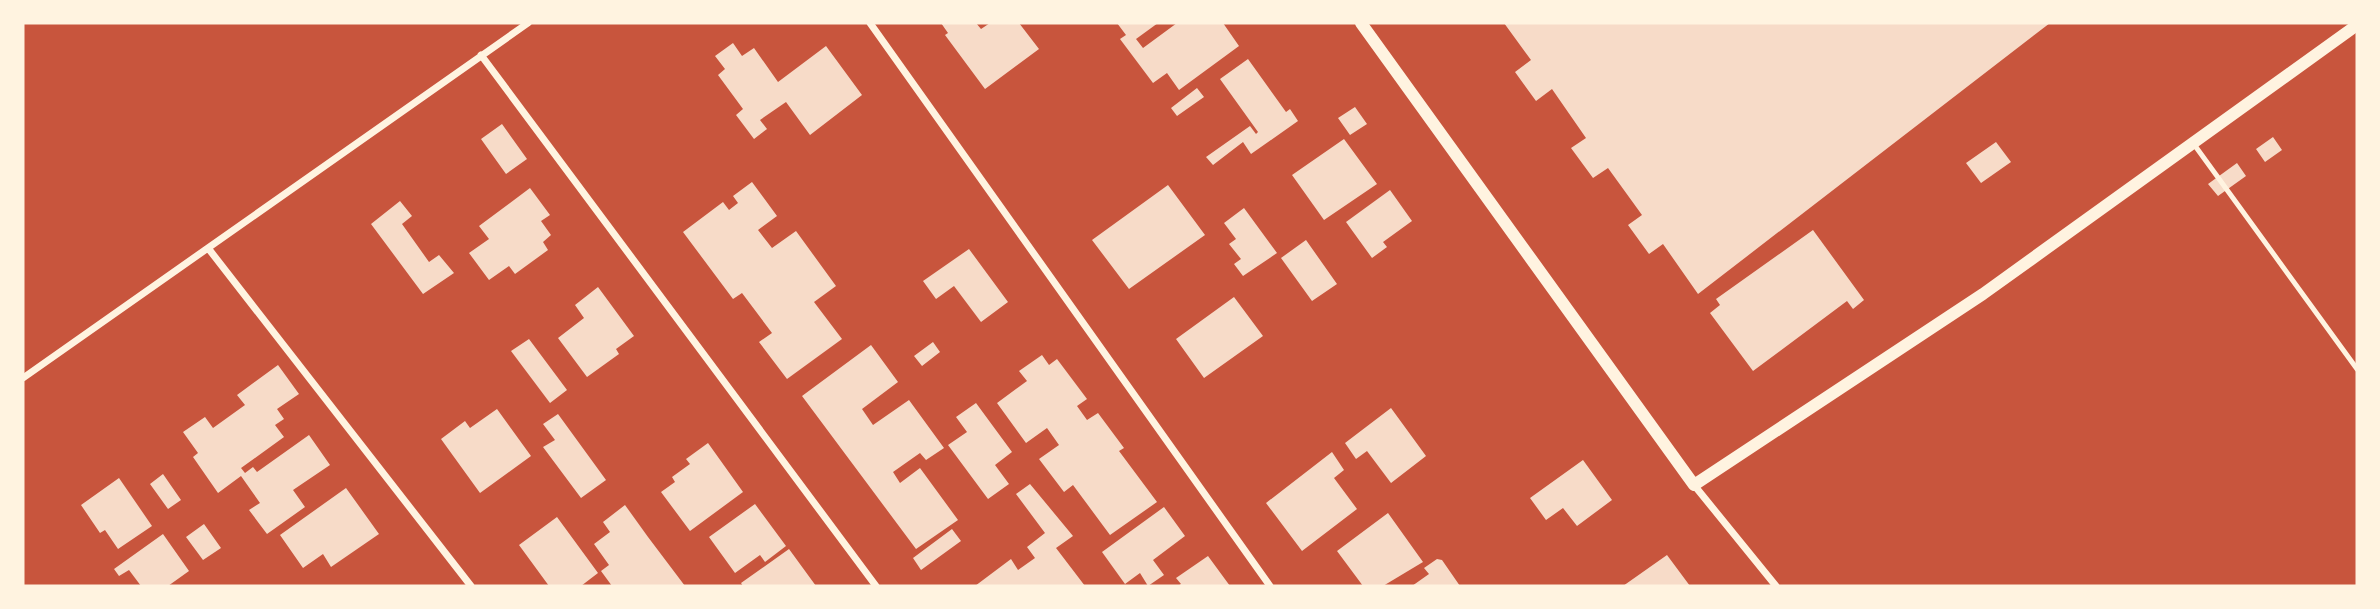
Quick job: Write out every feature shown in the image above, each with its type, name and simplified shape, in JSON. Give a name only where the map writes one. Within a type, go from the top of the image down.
[{"type":"street","points":[[23,378],[527,23]]},
{"type":"street","points":[[870,23],[1270,586]]},
{"type":"street","points":[[1361,23],[1694,485],[1776,586]]},
{"type":"street","points":[[1694,485],[1983,294],[2357,25]]},
{"type":"street","points":[[481,55],[876,586]]},
{"type":"street","points":[[208,248],[471,586]]},
{"type":"lane","points":[[2193,143],[2357,369]]},
{"type":"building","points":[[941,23],[976,23],[981,29],[990,23],[1019,23],[1039,49],[985,89],[945,35],[948,33]]},
{"type":"building","points":[[1117,23],[1158,23],[1136,39],[1143,48],[1177,23],[1223,23],[1239,46],[1179,90],[1167,73],[1153,83],[1120,39],[1126,35]]},
{"type":"building","points":[[1504,23],[2050,23],[1698,294],[1663,244],[1649,254],[1628,225],[1642,215],[1608,168],[1593,178],[1571,148],[1586,138],[1552,89],[1536,101],[1515,72],[1531,60]]},
{"type":"building","points":[[733,43],[742,56],[754,48],[778,82],[826,46],[862,95],[810,135],[786,102],[760,120],[767,129],[754,139],[736,115],[743,109],[718,75],[725,69],[715,56]]},
{"type":"building","points":[[1248,59],[1286,112],[1290,109],[1298,121],[1251,154],[1243,142],[1213,165],[1206,157],[1250,126],[1256,134],[1258,132],[1220,79]]},
{"type":"building","points":[[1197,88],[1204,97],[1177,116],[1171,108]]},
{"type":"building","points":[[1355,107],[1367,124],[1350,135],[1338,118]]},
{"type":"building","points":[[502,124],[527,159],[506,174],[481,139]]},
{"type":"building","points":[[2273,137],[2282,150],[2265,162],[2256,149]]},
{"type":"building","points":[[1344,139],[1377,184],[1324,220],[1292,175]]},
{"type":"building","points":[[1996,142],[2011,162],[1981,183],[1966,163]]},
{"type":"building","points":[[2237,163],[2246,176],[2218,196],[2208,184]]},
{"type":"building","points":[[752,182],[777,216],[758,230],[772,248],[796,231],[836,286],[814,302],[842,339],[787,379],[759,342],[772,333],[742,293],[733,299],[683,232],[723,202],[729,210],[738,203],[733,196]]},
{"type":"building","points":[[1168,185],[1205,235],[1129,289],[1092,240]]},
{"type":"building","points":[[530,188],[550,215],[541,221],[551,235],[543,242],[548,250],[515,274],[509,266],[489,280],[469,253],[489,239],[479,226]]},
{"type":"building","points":[[1390,190],[1412,221],[1383,242],[1387,247],[1372,258],[1346,222]]},
{"type":"building","points":[[400,201],[412,216],[402,224],[429,262],[439,255],[454,273],[423,294],[371,224]]},
{"type":"building","points":[[1244,208],[1277,253],[1243,276],[1234,264],[1241,259],[1229,244],[1236,239],[1224,223]]},
{"type":"building","points":[[1813,230],[1864,300],[1853,309],[1847,301],[1753,371],[1710,313],[1720,305],[1716,299]]},
{"type":"building","points":[[1306,240],[1337,284],[1312,301],[1281,258]]},
{"type":"building","points":[[969,249],[1008,302],[981,322],[954,286],[936,299],[923,281]]},
{"type":"building","points":[[598,287],[634,336],[616,349],[619,354],[587,377],[558,338],[584,318],[575,305]]},
{"type":"building","points":[[1234,297],[1263,336],[1204,378],[1176,339]]},
{"type":"building","points":[[529,339],[567,390],[550,403],[511,351]]},
{"type":"building","points":[[933,342],[940,352],[922,366],[914,356]]},
{"type":"building","points":[[871,345],[898,382],[862,409],[873,425],[909,400],[944,448],[926,460],[920,453],[893,472],[900,483],[920,468],[958,520],[916,549],[802,396]]},
{"type":"building","points":[[1042,355],[1049,365],[1057,359],[1087,399],[1077,406],[1087,420],[1098,413],[1124,448],[1119,451],[1157,502],[1110,535],[1073,485],[1064,492],[1039,459],[1059,445],[1047,428],[1026,443],[997,403],[1027,381],[1019,371]]},
{"type":"building","points":[[278,365],[299,394],[277,409],[284,419],[275,425],[284,437],[241,468],[245,473],[253,467],[257,472],[309,435],[330,465],[293,490],[305,507],[267,534],[249,510],[260,503],[241,476],[218,493],[193,457],[198,453],[183,432],[205,417],[213,428],[245,405],[237,395]]},
{"type":"building","points":[[976,403],[1012,452],[995,465],[1009,484],[988,499],[948,445],[967,432],[956,417]]},
{"type":"building","points":[[1391,408],[1426,456],[1391,483],[1367,451],[1356,459],[1345,443]]},
{"type":"building","points":[[497,409],[531,456],[480,493],[441,439],[465,421],[470,428]]},
{"type":"building","points":[[558,414],[606,480],[581,498],[543,447],[555,440],[543,424]]},
{"type":"building","points":[[708,443],[743,492],[690,531],[661,492],[675,482],[672,477],[690,464],[686,459]]},
{"type":"building","points":[[1332,452],[1344,470],[1334,478],[1357,509],[1302,551],[1266,503]]},
{"type":"building","points":[[1583,460],[1612,500],[1577,526],[1563,508],[1546,520],[1530,498]]},
{"type":"building","points":[[163,474],[181,500],[168,509],[150,484]]},
{"type":"building","points":[[119,478],[152,526],[118,549],[105,530],[100,533],[81,505]]},
{"type":"building","points":[[1030,484],[1073,536],[1056,548],[1085,586],[975,586],[1011,559],[1018,570],[1035,558],[1027,547],[1045,533],[1016,494]]},
{"type":"building","points":[[346,488],[379,534],[331,567],[323,554],[303,568],[280,535]]},
{"type":"building","points":[[755,504],[786,546],[765,562],[760,555],[735,573],[709,537]]},
{"type":"building","points":[[625,505],[685,586],[612,586],[601,571],[609,565],[594,544],[610,532],[603,522]]},
{"type":"building","points":[[1164,507],[1185,536],[1153,560],[1164,575],[1148,586],[1140,573],[1125,584],[1102,552]]},
{"type":"building","points":[[1388,513],[1423,562],[1383,586],[1363,586],[1337,551]]},
{"type":"building","points":[[557,517],[598,573],[581,586],[549,586],[519,545]]},
{"type":"building","points":[[204,524],[221,548],[203,560],[186,537]]},
{"type":"building","points":[[952,529],[961,541],[921,570],[913,558]]},
{"type":"building","points":[[163,534],[189,571],[168,586],[141,586],[129,570],[119,576],[114,569]]},
{"type":"building","points":[[789,549],[816,586],[743,586],[741,583]]},
{"type":"building","points":[[1667,555],[1690,586],[1623,586]]},
{"type":"building","points":[[1208,556],[1230,586],[1178,586],[1181,584],[1176,578]]},
{"type":"building","points":[[1437,559],[1442,560],[1460,586],[1412,586],[1429,574],[1424,568]]}]
